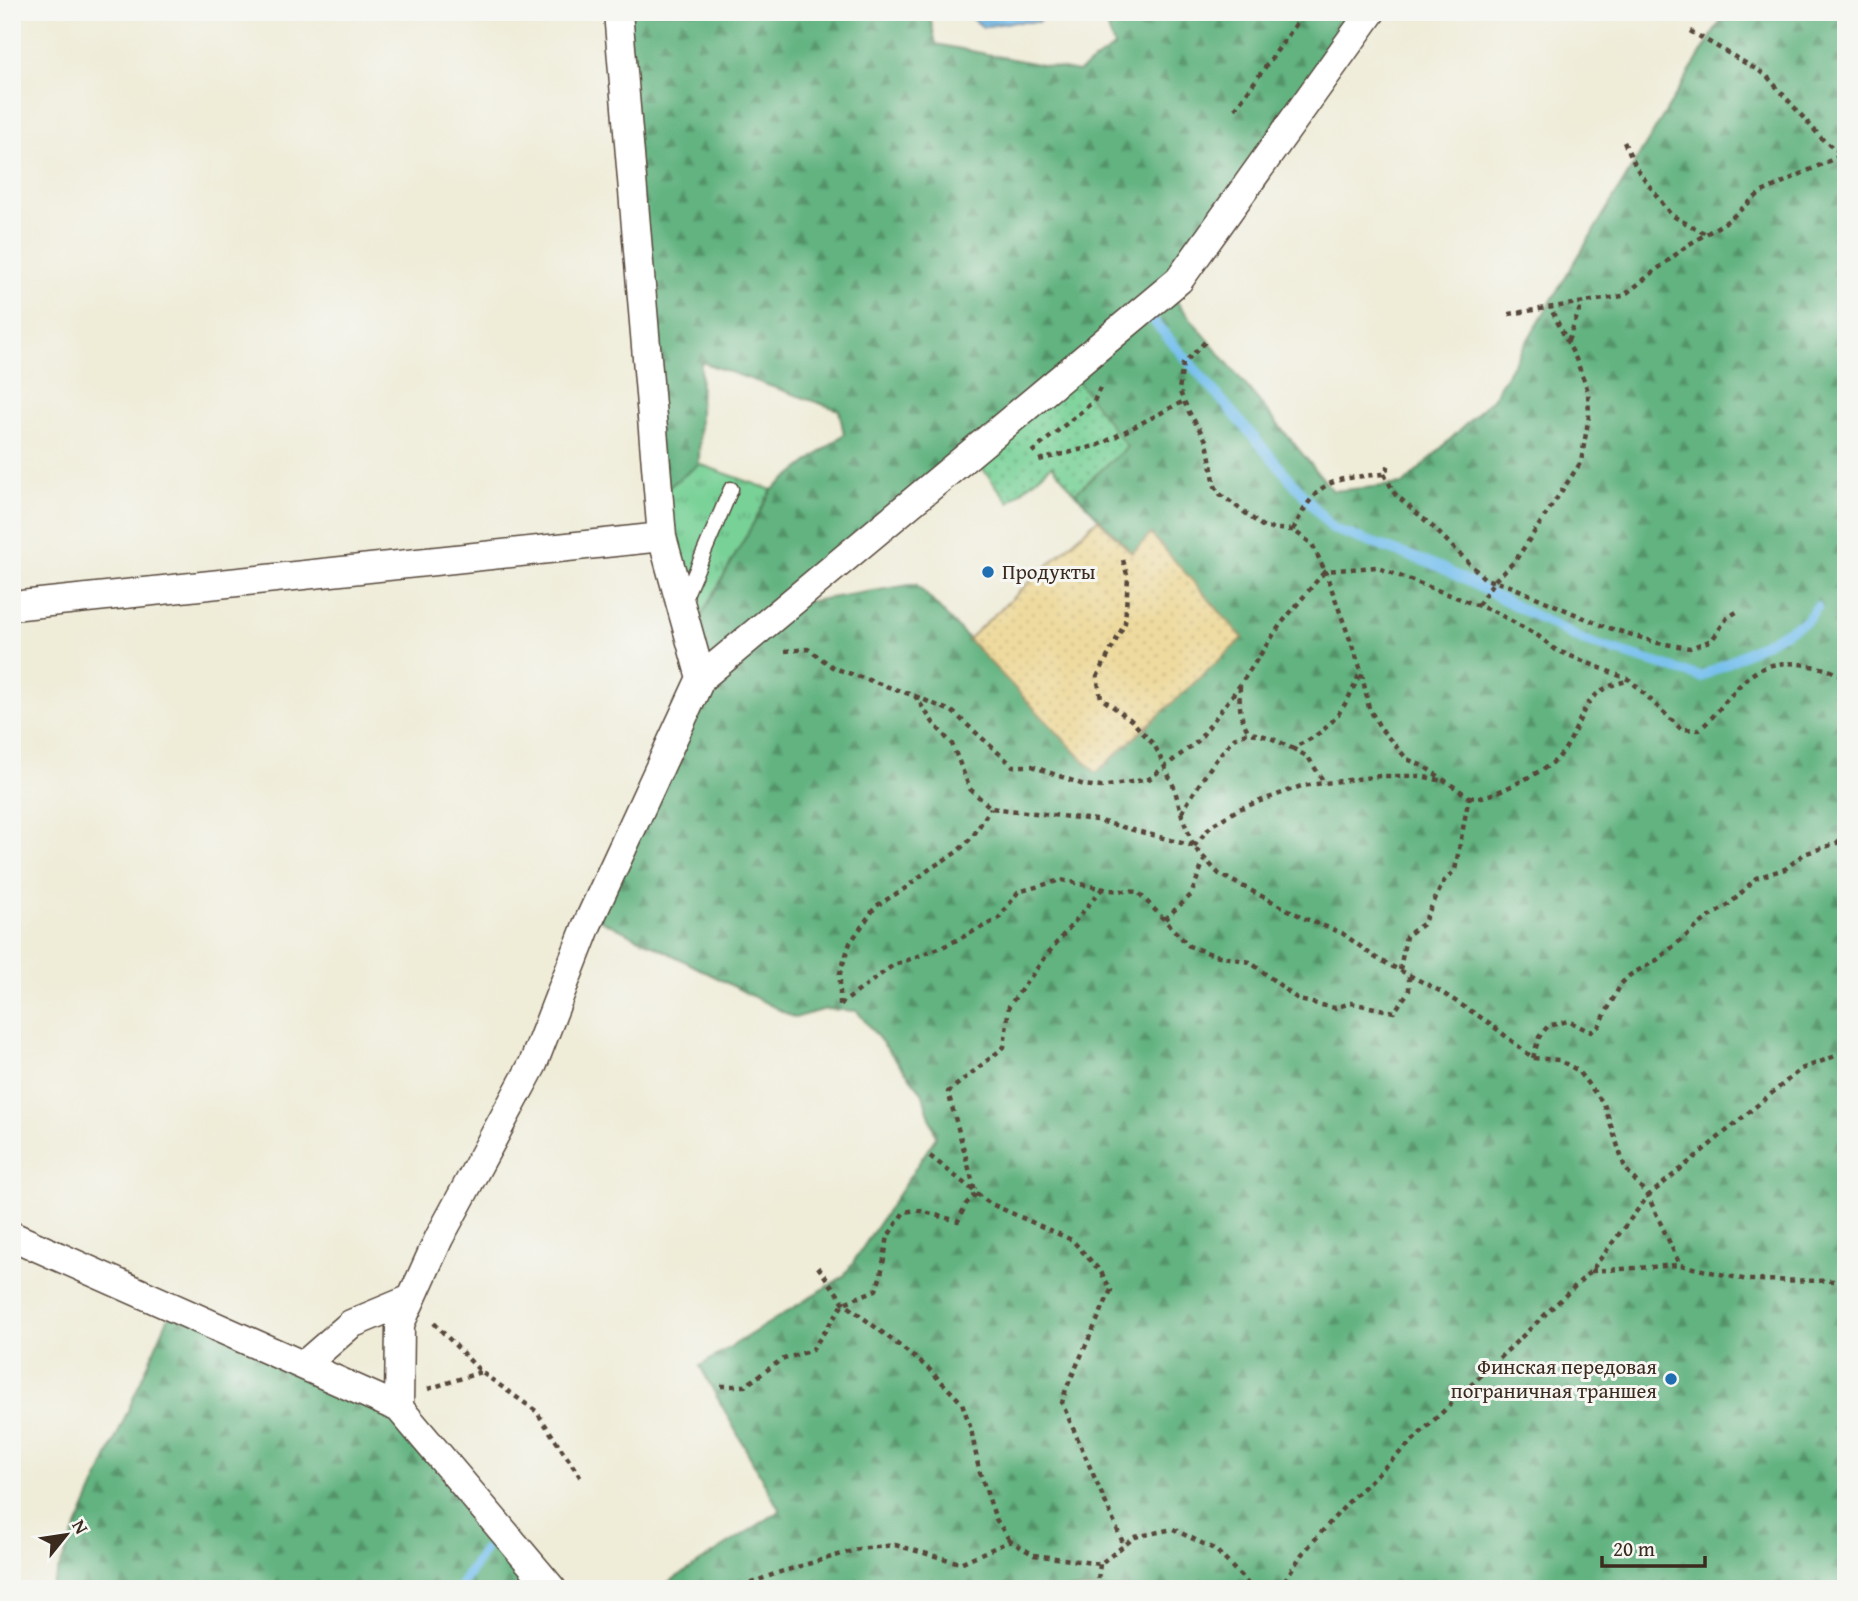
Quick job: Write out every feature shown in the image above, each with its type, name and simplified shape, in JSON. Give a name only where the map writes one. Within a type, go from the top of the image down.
[{"type":"street","points":[[618,12],[662,537],[701,678]]},
{"type":"street","points":[[404,1409],[400,1324],[439,1238],[533,1064],[587,925],[701,678],[1179,280],[1371,12]]},
{"type":"street","points":[[12,606],[662,537]]},
{"type":"street","points":[[12,1236],[404,1409],[552,1589]]},
{"type":"street","points":[[304,1365],[351,1324],[411,1299]]},
{"type":"lane","points":[[682,606],[732,489]]},
{"type":"path","points":[[1235,109],[1306,12]]},
{"type":"path","points":[[1690,31],[1766,75],[1825,142],[1845,154]]},
{"type":"path","points":[[1624,142],[1637,170],[1671,215],[1706,234]]},
{"type":"path","points":[[1509,314],[1623,296],[1688,245],[1729,220],[1760,194],[1845,154]]},
{"type":"path","points":[[1568,341],[1582,302]]},
{"type":"path","points":[[1478,605],[1494,581],[1515,561],[1581,462],[1588,416],[1588,391],[1568,341],[1550,307]]},
{"type":"path","points":[[1208,338],[1183,364],[1179,390],[1207,442],[1211,471],[1220,494],[1265,527],[1293,530],[1312,544],[1325,571],[1361,670],[1369,708],[1381,729],[1406,759],[1425,768],[1469,797],[1485,797],[1557,760],[1590,698],[1613,684],[1630,680]]},
{"type":"path","points":[[1039,460],[1099,445],[1184,401]]},
{"type":"path","points":[[1384,474],[1389,466]]},
{"type":"path","points":[[1384,474],[1395,494],[1485,579],[1510,586],[1603,626],[1658,643],[1690,648],[1712,640],[1727,618],[1738,611]]},
{"type":"path","points":[[1293,530],[1304,508],[1321,487],[1335,480],[1384,474]]},
{"type":"path","points":[[1123,560],[1128,578],[1125,623],[1097,677],[1101,698],[1131,720],[1155,746],[1174,787],[1194,847],[1219,874],[1306,919],[1342,933],[1376,958],[1409,974],[1488,1022],[1533,1058],[1559,1060],[1577,1070],[1604,1104],[1625,1168],[1648,1196],[1680,1265]]},
{"type":"path","points":[[731,653],[764,656],[808,649],[834,668],[953,712],[1013,766],[1032,766],[1084,785],[1101,787],[1149,779],[1198,741],[1280,625],[1325,571],[1376,567],[1478,605],[1537,635],[1556,650],[1630,680],[1681,729],[1699,730],[1718,714],[1749,674],[1770,664],[1798,663],[1834,670],[1846,680]]},
{"type":"path","points":[[1291,748],[1311,740],[1334,721],[1350,698],[1361,670]]},
{"type":"path","points":[[1240,685],[1239,706],[1242,723],[1250,734]]},
{"type":"path","points":[[915,696],[952,744],[970,789],[991,808],[1096,820],[1194,847]]},
{"type":"path","points":[[1182,813],[1195,789],[1237,737],[1250,734],[1274,739],[1308,757],[1325,784]]},
{"type":"path","points":[[1194,847],[1212,825],[1239,809],[1301,786],[1380,776],[1420,776],[1444,781]]},
{"type":"path","points":[[1400,970],[1406,936],[1423,924],[1444,881],[1455,870],[1469,797]]},
{"type":"path","points":[[991,808],[973,836],[957,852],[876,906],[850,943],[841,973],[840,1005],[892,966],[947,945],[998,919],[1018,892],[1061,880],[1102,889],[1138,892],[1189,946],[1214,955],[1251,962],[1299,1000],[1335,1008],[1351,1003],[1394,1012],[1409,991],[1409,974]]},
{"type":"path","points":[[1533,1058],[1539,1037],[1548,1026],[1568,1021],[1591,1032],[1599,1026],[1621,984],[1630,975],[1657,960],[1705,920],[1731,903],[1756,878],[1784,869],[1804,854],[1837,843],[1846,832]]},
{"type":"path","points":[[1165,919],[1191,895],[1205,858]]},
{"type":"path","points":[[976,1194],[948,1092],[1004,1047],[1009,1006],[1053,947],[1102,889]]},
{"type":"path","points":[[1279,1589],[1301,1554],[1352,1498],[1591,1271],[1648,1196],[1801,1069],[1846,1052]]},
{"type":"path","points":[[930,1156],[976,1194],[1006,1212],[1072,1240],[1101,1272],[1111,1290],[1062,1403],[1124,1545]]},
{"type":"path","points":[[721,1386],[745,1386],[781,1360],[812,1350],[844,1303],[876,1290],[888,1236],[904,1212],[918,1210],[958,1221],[966,1204],[976,1194]]},
{"type":"path","points":[[1591,1271],[1680,1265],[1747,1280],[1846,1281]]},
{"type":"path","points":[[818,1267],[844,1303],[927,1367],[961,1403],[971,1429],[979,1470],[996,1519],[1010,1541],[1034,1555],[1100,1564]]},
{"type":"path","points":[[411,1299],[481,1372],[536,1411],[583,1481]]},
{"type":"path","points":[[404,1409],[481,1372]]},
{"type":"path","points":[[1097,1589],[1100,1564],[1124,1545],[1135,1537],[1173,1529],[1216,1550],[1253,1589]]},
{"type":"path","points":[[741,1587],[777,1573],[859,1549],[895,1545],[960,1563],[1010,1541]]},
{"type":"green space","points":[[618,12],[929,12],[936,44],[1078,72],[1114,47],[1103,12],[1366,12],[1167,290],[1333,491],[1404,484],[1492,399],[1726,12],[1846,12],[1846,1589],[658,1589],[780,1511],[700,1366],[844,1276],[936,1137],[922,1092],[857,1011],[826,1009],[795,1018],[592,916],[697,687],[690,636],[772,490],[844,434],[839,410],[701,362],[699,464],[658,495]],"holes":[[[1070,372],[1127,447],[1075,493],[1132,553],[1152,535],[1096,772],[916,584],[793,604]]]},
{"type":"green space","points":[[1070,371],[1127,447],[1075,493],[1052,465],[1009,502],[971,454]]},
{"type":"green space","points":[[699,464],[772,490],[690,636],[658,495]]},
{"type":"green space","points":[[173,1307],[420,1432],[554,1589],[50,1589]]},
{"type":"sand","points":[[1098,519],[1132,553],[1151,534],[1243,638],[1096,773],[968,639]]},
{"type":"water","points":[[964,12],[1047,12],[1038,22],[1011,22],[983,27]]},
{"type":"waterway","points":[[1151,318],[1333,529],[1438,566],[1584,641],[1701,677],[1806,621],[1817,607]]},
{"type":"waterway","points":[[459,1589],[484,1550]]},
{"type":"place","name":"Продукты","points":[[988,572]]},
{"type":"place","name":"Финская передовая пограничная траншея","points":[[1671,1379]]}]
